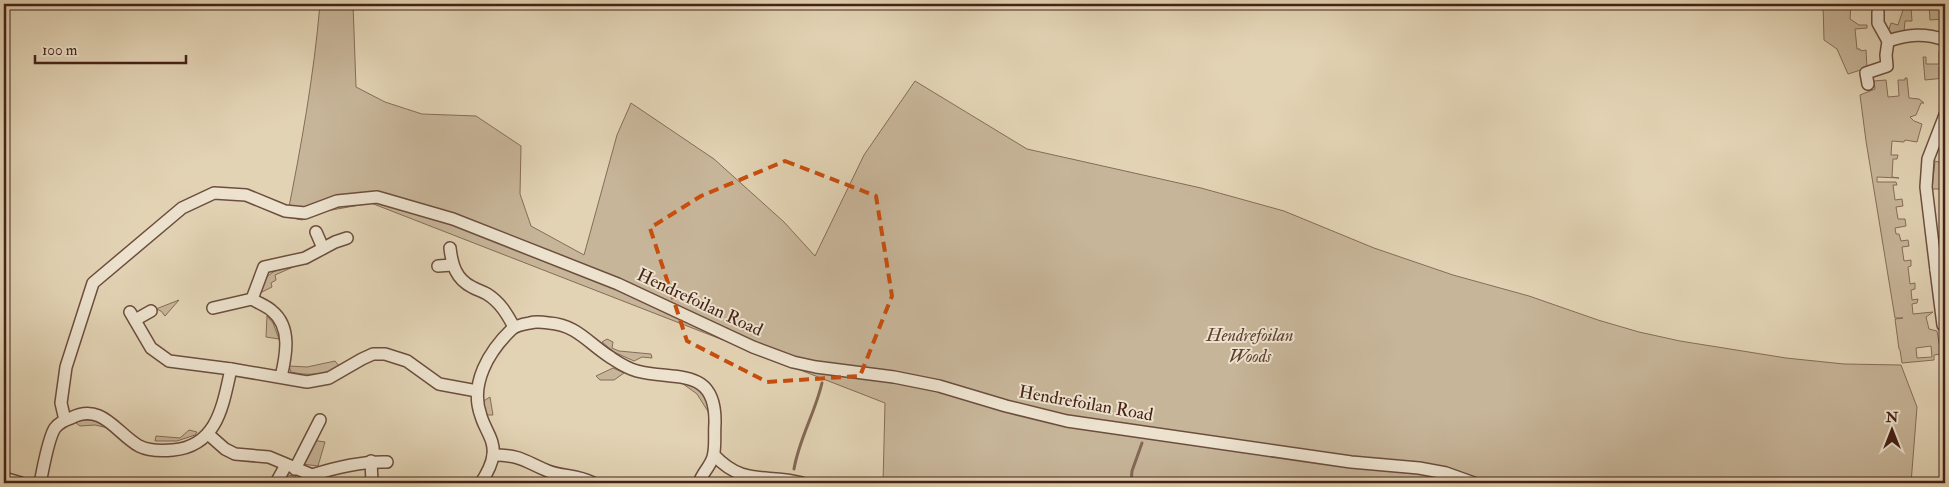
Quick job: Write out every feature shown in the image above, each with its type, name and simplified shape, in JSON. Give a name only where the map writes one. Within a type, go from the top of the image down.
[{"type":"street","points":[[1868,84],[1866,73],[1887,66],[1885,37],[1878,23],[1878,12]]},
{"type":"street","points":[[1885,37],[1922,34],[1945,40]]},
{"type":"street","points":[[1943,325],[1941,269],[1926,187],[1928,159],[1945,115]]},
{"type":"street","name":"Hendrefoilan Road","points":[[62,422],[61,403],[66,367],[93,283],[182,208],[214,193],[246,195],[285,211],[305,213],[337,201],[377,197],[453,219],[518,244],[618,284],[753,346],[793,362],[816,367],[894,377],[939,386],[1006,406],[1067,421],[1342,460],[1419,468],[1474,483]]},
{"type":"street","points":[[316,232],[323,248]]},
{"type":"street","points":[[252,299],[264,267],[305,258],[347,238]]},
{"type":"street","points":[[450,248],[452,265],[460,279],[487,294],[504,308],[514,327]]},
{"type":"street","points":[[438,266],[452,265]]},
{"type":"street","points":[[213,308],[252,299],[273,311],[285,331],[286,354],[281,377]]},
{"type":"street","points":[[151,311],[133,316],[151,348],[169,361],[232,368],[307,382],[328,378],[373,354],[385,354],[407,362],[439,384],[477,391]]},
{"type":"street","points":[[481,483],[493,455],[491,440],[478,406],[477,391],[480,374],[497,346],[514,327],[534,322],[563,324],[584,336],[622,366],[638,371],[690,378],[704,385],[712,397],[715,413],[714,455],[709,467],[702,474],[699,483]]},
{"type":"street","points":[[40,483],[52,435],[62,422],[74,416],[86,414],[100,416],[111,422],[141,447],[160,452],[178,450],[194,444],[208,434],[218,421],[232,368]]},
{"type":"street","points":[[276,483],[291,467],[320,420]]},
{"type":"street","points":[[208,434],[225,449],[235,454],[269,457],[312,479],[334,468],[371,461],[387,462]]},
{"type":"street","points":[[493,455],[518,457],[549,471],[574,475],[593,483]]},
{"type":"street","points":[[714,455],[740,475],[766,479],[788,479],[802,483]]},
{"type":"street","points":[[371,461],[372,482]]},
{"type":"street","points":[[4,478],[21,483]]},
{"type":"highlighted area","points":[[785,161],[876,196],[892,296],[860,376],[767,382],[687,341],[650,228],[701,196]]},
{"type":"green space","name":"Hendrefoilan Woods","points":[[320,4],[353,4],[356,87],[385,102],[422,114],[476,116],[521,146],[520,194],[531,226],[584,255],[617,135],[631,103],[714,159],[784,222],[815,256],[864,155],[915,81],[1027,149],[1201,188],[1284,211],[1374,248],[1453,275],[1529,296],[1639,332],[1680,341],[1786,358],[1844,364],[1901,365],[1917,407],[1911,483],[883,483],[885,403],[371,203],[326,211],[302,220],[287,217],[306,111]]},
{"type":"green space","points":[[1823,4],[1851,4],[1850,19],[1859,25],[1867,25],[1867,28],[1855,29],[1857,49],[1861,51],[1866,50],[1867,68],[1848,74],[1837,49],[1824,40]]},
{"type":"green space","points":[[1893,4],[1944,4],[1938,6],[1942,19],[1930,20],[1929,5],[1911,7],[1912,21],[1905,21],[1904,32],[1892,34],[1888,32],[1891,23],[1898,25],[1903,10],[1892,6]]},
{"type":"green space","points":[[1939,51],[1945,51],[1945,66],[1939,67],[1939,77],[1945,76],[1945,78],[1925,80],[1923,57],[1926,57],[1926,64],[1939,64]]},
{"type":"green space","points":[[1907,78],[1909,98],[1919,99],[1924,103],[1921,103],[1916,115],[1910,117],[1922,124],[1917,142],[1905,140],[1904,142],[1892,141],[1891,155],[1898,155],[1897,159],[1893,159],[1892,177],[1899,178],[1877,177],[1877,182],[1896,182],[1897,185],[1893,185],[1895,200],[1902,199],[1903,206],[1896,207],[1898,219],[1905,219],[1906,226],[1895,228],[1896,234],[1899,234],[1901,241],[1908,240],[1909,246],[1902,247],[1904,261],[1911,260],[1911,266],[1908,267],[1910,284],[1915,283],[1915,289],[1911,290],[1912,300],[1918,299],[1917,303],[1912,304],[1913,314],[1933,312],[1926,317],[1929,329],[1937,331],[1941,354],[1934,355],[1934,360],[1902,363],[1895,319],[1903,318],[1895,318],[1860,95],[1875,89],[1874,81],[1886,80],[1888,97],[1899,96],[1898,80],[1905,80]],"holes":[[[1931,346],[1932,357],[1917,358],[1916,348]]]},
{"type":"green space","points":[[1935,161],[1945,164],[1945,175],[1941,189],[1932,189]]},
{"type":"green space","points":[[293,267],[275,275],[276,280],[271,283],[272,287],[260,293],[263,283],[268,276],[276,270]]},
{"type":"green space","points":[[179,300],[165,316],[156,309]]},
{"type":"green space","points":[[267,316],[273,323],[279,339],[266,337]]},
{"type":"green space","points":[[607,339],[613,342],[612,348],[619,351],[651,354],[652,358],[642,357],[634,361],[614,352],[602,342]]},
{"type":"green space","points":[[335,361],[340,367],[316,374],[291,372],[289,366],[307,367]]},
{"type":"green space","points":[[613,368],[624,373],[614,380],[600,380],[596,376]]},
{"type":"green space","points":[[679,381],[697,388],[705,394],[709,413],[697,394]]},
{"type":"green space","points":[[490,397],[493,415],[485,414],[482,402]]},
{"type":"green space","points":[[81,420],[96,421],[108,428],[95,425],[80,426],[76,423]]},
{"type":"green space","points":[[189,430],[197,432],[195,435],[177,441],[155,441],[156,436],[180,438]]},
{"type":"green space","points":[[312,440],[325,442],[318,466],[302,464]]},
{"type":"green space","points":[[287,475],[295,476],[303,483],[281,483]]},
{"type":"waterway","points":[[794,469],[796,458],[822,383]]},
{"type":"waterway","points":[[1131,483],[1132,471],[1142,443]]}]
